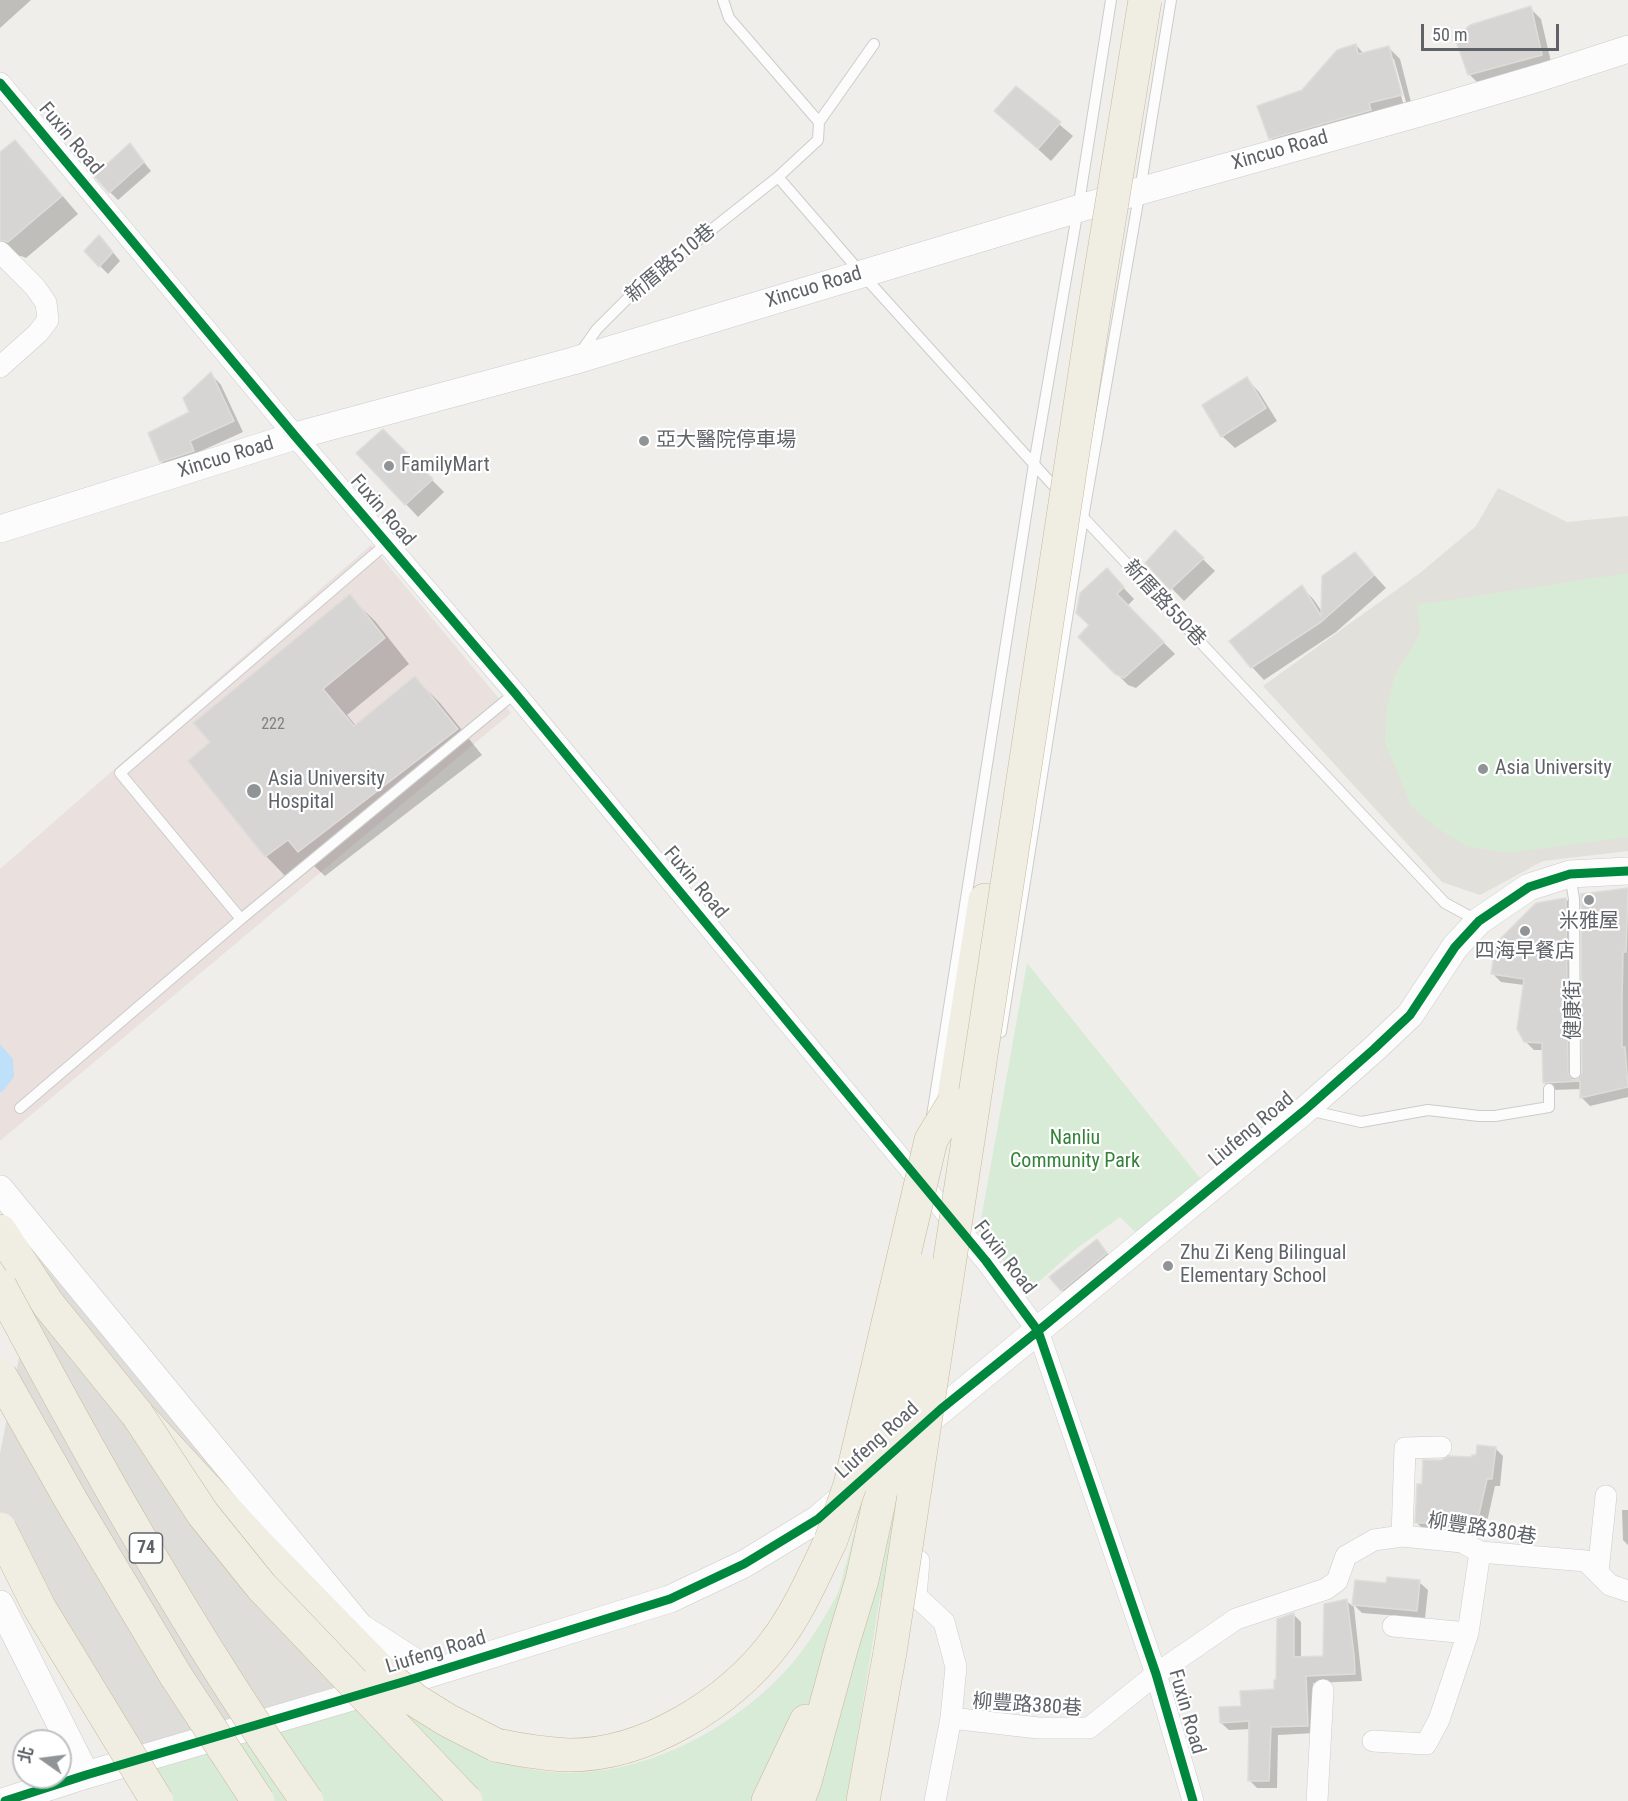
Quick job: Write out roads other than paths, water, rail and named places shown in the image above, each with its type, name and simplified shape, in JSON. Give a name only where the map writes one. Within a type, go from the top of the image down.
[{"type":"highway","points":[[798,1801],[862,1580],[882,1488],[952,1104],[1128,0]]},
{"type":"highway","points":[[863,1801],[890,1652],[1097,295],[1145,0]]},
{"type":"highway","points":[[0,1231],[48,1304],[137,1414],[344,1636],[382,1672],[415,1700],[447,1720],[496,1745],[530,1752],[570,1755],[611,1750],[642,1741],[678,1725],[722,1696],[749,1672],[774,1644],[805,1595],[831,1540],[850,1485],[930,1140],[952,1104]]},
{"type":"highway","name":"74","points":[[0,1286],[161,1575],[275,1756],[307,1801]]},
{"type":"highway","name":"74","points":[[0,1375],[72,1502],[176,1676],[258,1801]]},
{"type":"highway","points":[[137,1414],[202,1514],[261,1586],[466,1801]]},
{"type":"highway","points":[[0,1529],[39,1607],[157,1801]]},
{"type":"highway","points":[[0,1555],[67,1691],[131,1801]]},
{"type":"highway","points":[[768,1801],[842,1646]]},
{"type":"highway","points":[[879,1801],[890,1652]]},
{"type":"street","name":"Xincuo Road","points":[[0,529],[295,436],[573,361],[1140,190],[1452,103],[1628,49]]},
{"type":"street","name":"Fuxin Road","points":[[0,83],[386,544],[515,693],[968,1240],[1038,1331],[1156,1674],[1192,1801]]},
{"type":"street","points":[[0,252],[34,287],[46,303],[48,320],[38,333],[0,367]]},
{"type":"street","name":"Liufeng Road","points":[[5,1801],[670,1599],[744,1564],[819,1519],[935,1414],[1305,1110],[1410,1015],[1455,947],[1479,921],[1529,887],[1570,874],[1628,871]]},
{"type":"street","points":[[0,1189],[360,1627],[432,1673]]},
{"type":"street","name":"柳豐路380巷","points":[[935,1414],[916,1596],[944,1622],[956,1666],[951,1718],[1038,1728],[1089,1728],[1156,1674],[1236,1618],[1326,1589],[1337,1581],[1346,1556],[1374,1540],[1402,1536],[1462,1542],[1480,1552],[1586,1561],[1610,1585],[1628,1591]]},
{"type":"street","points":[[1402,1536],[1405,1448],[1441,1447]]},
{"type":"street","points":[[1598,1572],[1606,1496]]},
{"type":"street","points":[[1373,1741],[1425,1744],[1439,1720],[1468,1632],[1480,1552]]},
{"type":"street","points":[[0,1604],[86,1775]]},
{"type":"street","points":[[1393,1626],[1468,1632]]},
{"type":"street","points":[[1317,1801],[1323,1690]]},
{"type":"street","points":[[935,1801],[951,1718]]},
{"type":"lane","points":[[723,0],[729,18],[819,122]]},
{"type":"lane","points":[[854,1487],[921,1185],[1034,464],[1111,0]]},
{"type":"lane","points":[[1000,1039],[1083,518],[1171,0]]},
{"type":"lane","name":"新厝路510巷","points":[[573,361],[597,330],[639,287],[778,177],[818,140],[819,122],[874,44]]},
{"type":"lane","points":[[778,177],[862,274]]},
{"type":"lane","name":"新厝路550巷","points":[[862,274],[1083,518],[1444,903],[1479,921]]},
{"type":"lane","points":[[241,919],[120,773],[386,544]]},
{"type":"lane","points":[[20,1108],[241,919],[515,693]]},
{"type":"lane","name":"健康街","points":[[1570,874],[1574,899],[1575,1073]]},
{"type":"lane","points":[[1305,1110],[1361,1122],[1428,1110],[1496,1116],[1550,1107],[1549,1089]]},
{"type":"lane","points":[[935,1414],[948,1344]]},
{"type":"water","points":[[0,1044],[13,1059],[14,1077],[2,1092],[0,1092]]},
{"type":"place","name":"亞大醫院停車場","points":[[644,441]]},
{"type":"place","name":"FamilyMart","points":[[389,466]]},
{"type":"place","name":"Asia University","points":[[1483,769]]},
{"type":"place","name":"Asia University Hospital","points":[[254,791]]},
{"type":"place","name":"米雅屋","points":[[1589,900]]},
{"type":"place","name":"四海早餐店","points":[[1525,931]]},
{"type":"place","name":"Zhu Zi Keng Bilingual Elementary School","points":[[1168,1266]]},
{"type":"park label","name":"Nanliu Community Park","points":[[1075,1150]]}]
